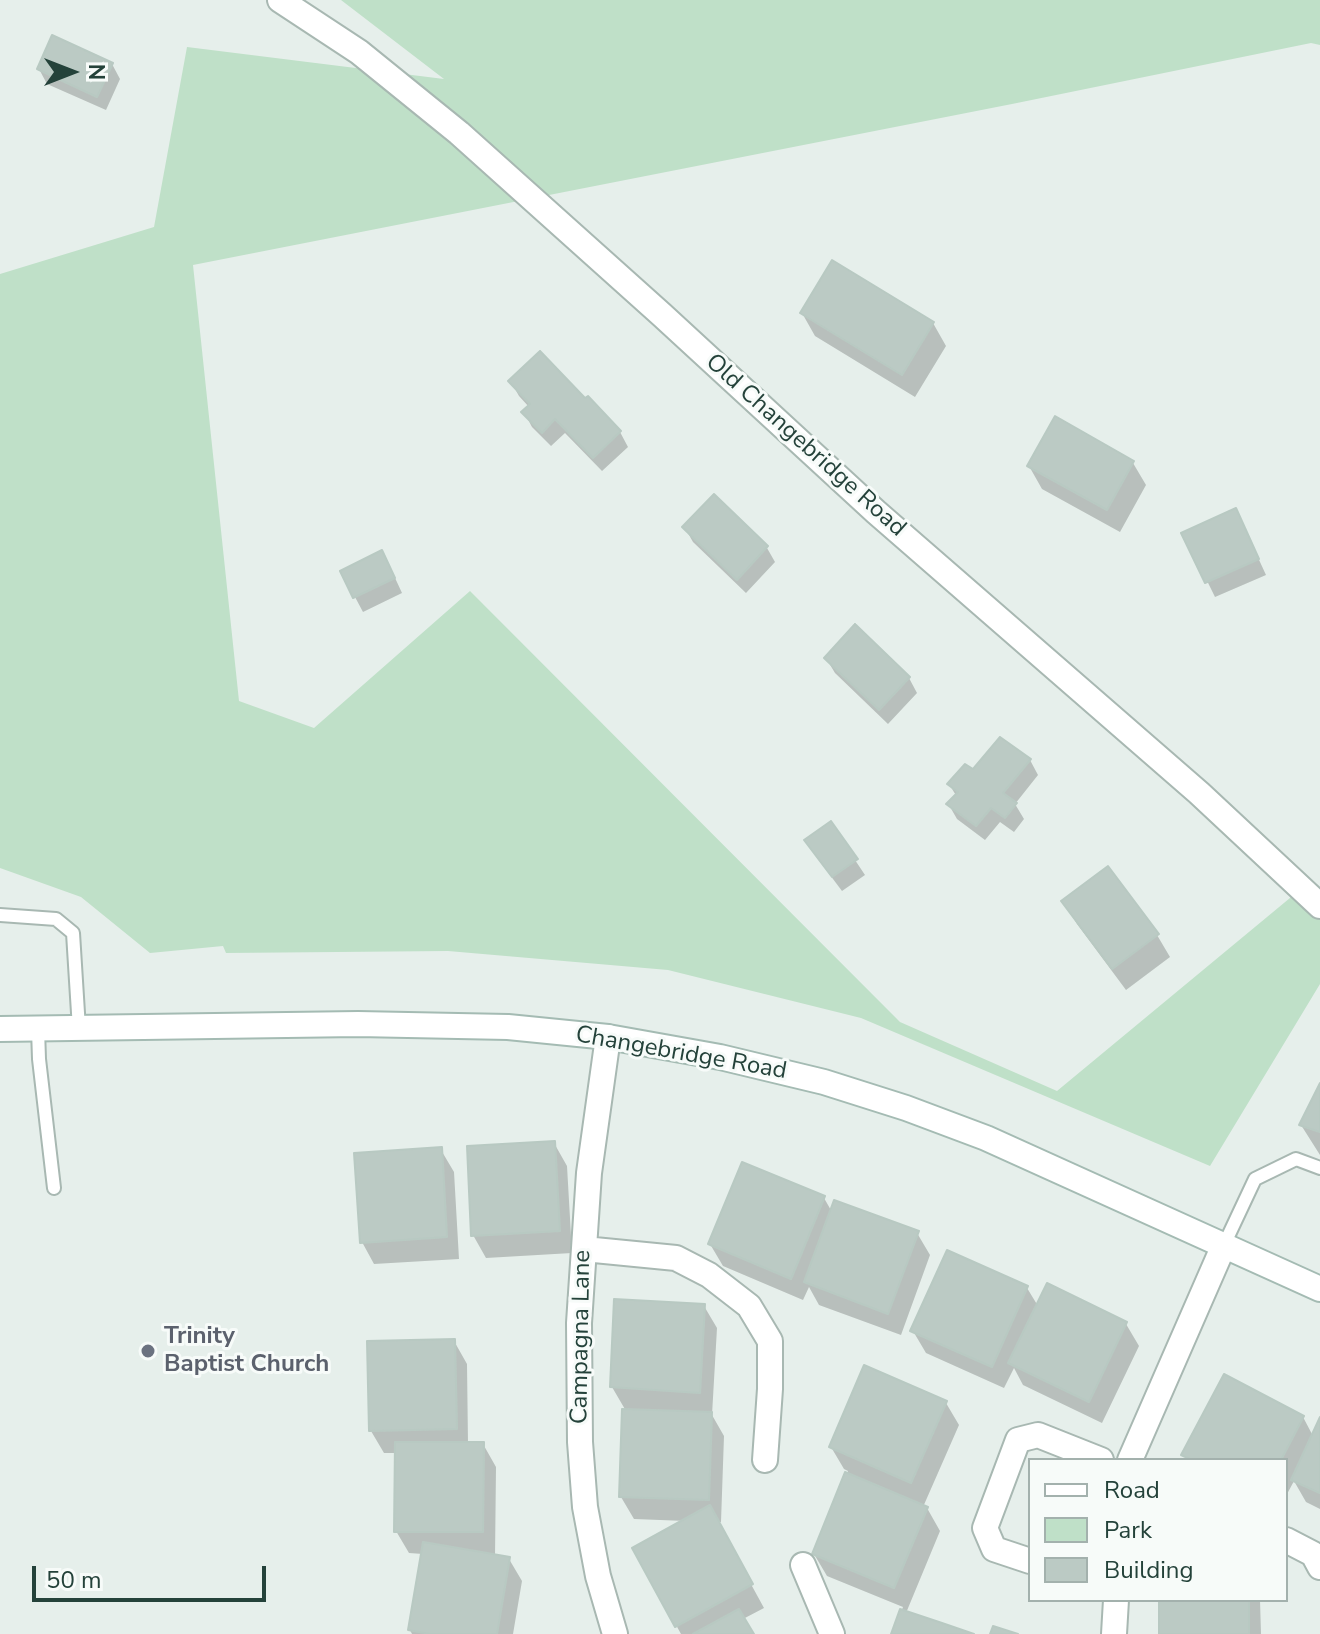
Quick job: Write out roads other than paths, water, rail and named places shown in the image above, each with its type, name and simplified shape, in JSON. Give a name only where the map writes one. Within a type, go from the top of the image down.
[{"type":"street","name":"Old Changebridge Road","points":[[280,0],[359,52],[459,133],[876,512],[1199,793],[1320,906]]},
{"type":"street","name":"Changebridge Road","points":[[0,1029],[373,1024],[508,1027],[608,1037],[720,1057],[824,1082],[986,1138],[1320,1289]]},
{"type":"street","name":"Campagna Lane","points":[[608,1037],[589,1173],[579,1323],[580,1442],[585,1507],[615,1634]]},
{"type":"street","points":[[1131,1458],[1224,1245]]},
{"type":"street","points":[[584,1249],[676,1258],[709,1275],[749,1306],[770,1341],[765,1460]]},
{"type":"street","points":[[1028,1560],[994,1549],[985,1528],[1018,1440],[1038,1435],[1096,1458]]},
{"type":"street","points":[[1288,1541],[1313,1554],[1320,1567]]},
{"type":"street","points":[[803,1565],[832,1634]]},
{"type":"street","points":[[1114,1634],[1116,1602]]},
{"type":"lane","points":[[0,915],[56,919],[73,933],[79,1029]]},
{"type":"lane","points":[[38,1029],[54,1188]]},
{"type":"lane","points":[[1224,1245],[1255,1179],[1296,1159],[1320,1168]]},
{"type":"place","name":"Trinity Baptist Church","points":[[148,1351]]}]
